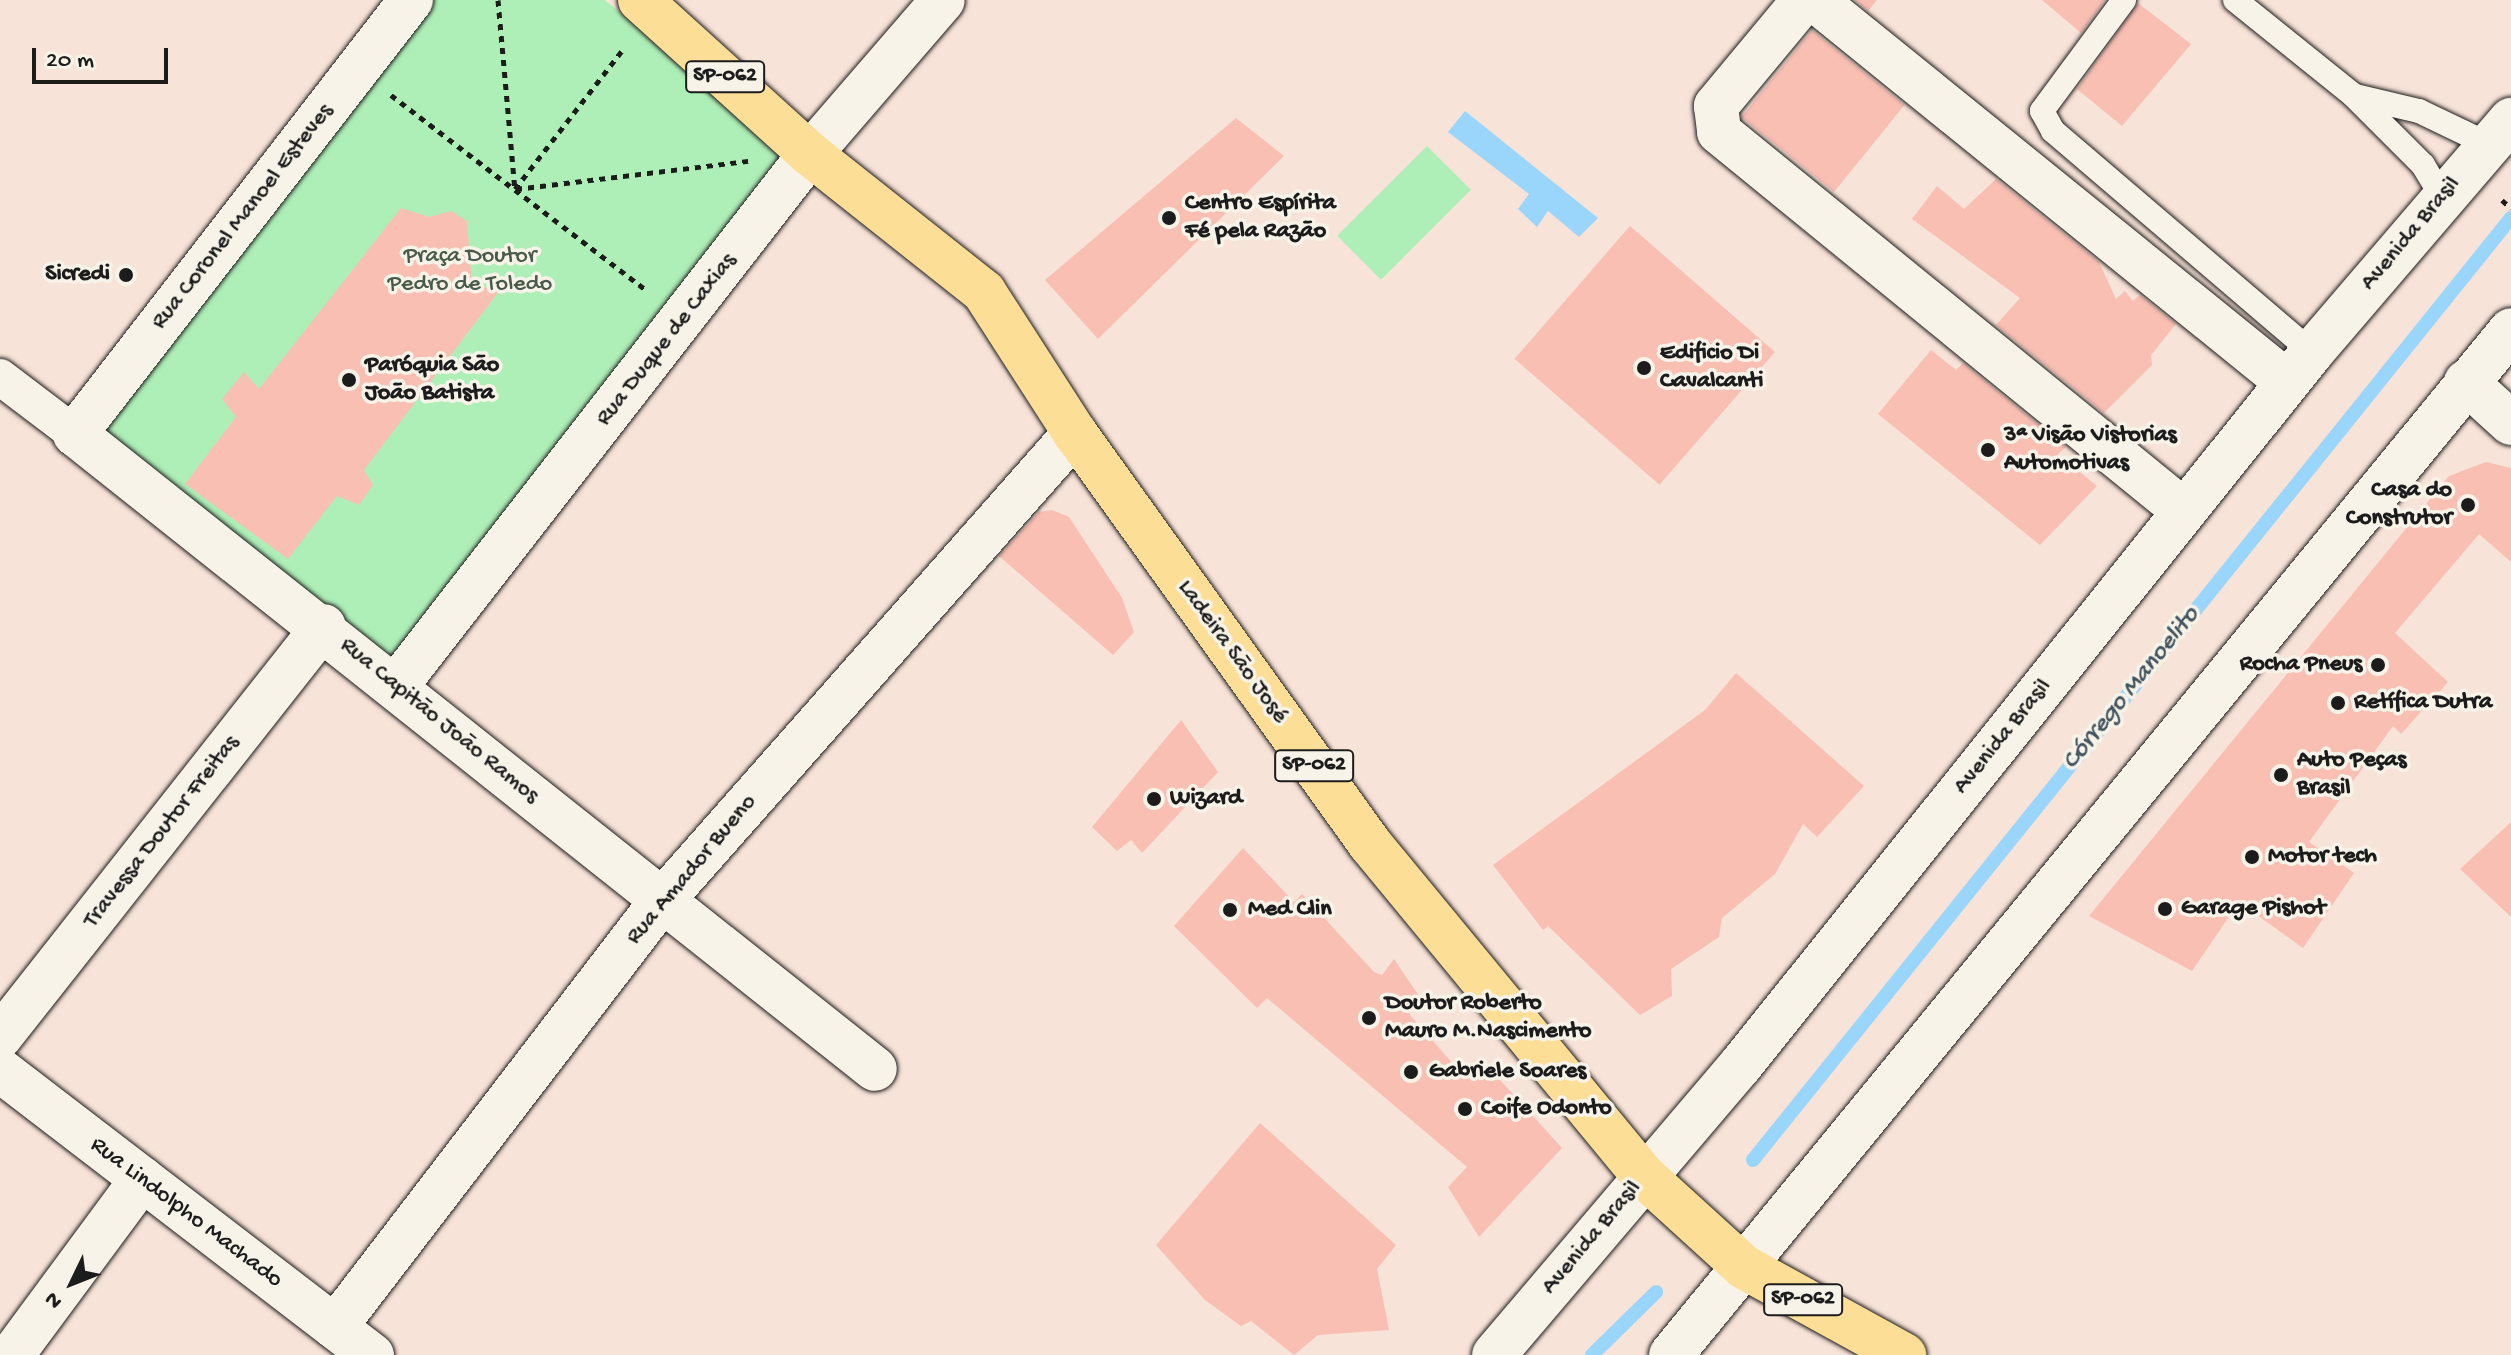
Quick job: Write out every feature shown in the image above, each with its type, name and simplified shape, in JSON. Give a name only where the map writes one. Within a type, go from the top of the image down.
[{"type":"main road","name":"SP-062","points":[[640,0],[810,154]]},
{"type":"main road","name":"Ladeira São José","points":[[810,154],[984,292],[1075,433],[1370,844],[1644,1176],[1744,1267]]},
{"type":"main road","name":"SP-062","points":[[1744,1267],[1888,1352]]},
{"type":"street","name":"Rua Coronel Manoel Esteves","points":[[75,434],[411,0]]},
{"type":"street","name":"Rua Duque de Caxias","points":[[397,685],[810,154],[943,0]]},
{"type":"street","points":[[1804,0],[1716,106],[1719,132],[2184,511]]},
{"type":"street","points":[[1815,0],[2300,367]]},
{"type":"street","name":"Avenida Brasil","points":[[1494,1355],[1644,1176],[2441,195],[2499,132]]},
{"type":"street","points":[[1671,1355],[2511,330]]},
{"type":"street","name":"Rua Capitão João Ramos","points":[[0,377],[324,626],[660,903],[875,1069]]},
{"type":"street","points":[[2466,382],[2511,423]]},
{"type":"street","name":"Rua Amador Bueno","points":[[335,1327],[660,903],[1075,433]]},
{"type":"street","name":"Travessa Doutor Freitas","points":[[0,1037],[324,626]]},
{"type":"street","name":"Rua Lindolpho Machado","points":[[0,1070],[372,1355]]},
{"type":"street","points":[[12,1355],[142,1179]]},
{"type":"lane","points":[[2124,0],[2042,111],[2053,131],[2300,367]]},
{"type":"lane","points":[[2235,0],[2353,95],[2423,165],[2441,195]]},
{"type":"lane","points":[[2353,95],[2499,132]]},
{"type":"path","points":[[498,0],[515,190]]},
{"type":"path","points":[[515,190],[625,47]]},
{"type":"path","points":[[358,70],[683,318]]},
{"type":"path","points":[[515,190],[754,161]]},
{"type":"green space","name":"Praça Doutor Pedro de Toledo","points":[[433,0],[605,0],[807,166],[396,681],[85,438]]},
{"type":"green space","points":[[1427,146],[1471,190],[1381,280],[1337,236]]},
{"type":"water","points":[[1465,111],[1598,218],[1579,237],[1548,211],[1537,227],[1518,209],[1529,194],[1448,132]]},
{"type":"building","points":[[1855,0],[1877,0],[1868,11]]},
{"type":"building","points":[[2042,0],[2105,0],[2081,33]]},
{"type":"building","points":[[2138,3],[2191,44],[2122,126],[2077,89]]},
{"type":"building","points":[[1812,30],[1904,105],[1834,192],[1742,117]]},
{"type":"building","name":"Centro Espírita Fé pela Razão","points":[[1236,118],[1284,156],[1098,339],[1045,280]]},
{"type":"building","points":[[1996,179],[2099,262],[2116,299],[2125,291],[2133,301],[2140,295],[2176,324],[2151,355],[2152,365],[2104,413],[1996,325],[2020,298],[1912,219],[1937,186],[1964,209]]},
{"type":"building","name":"Paróquia São João Batista","points":[[401,208],[429,217],[451,211],[467,221],[472,285],[500,290],[364,470],[373,485],[359,505],[337,496],[288,559],[185,484],[236,417],[222,399],[244,372],[259,389]]},
{"type":"building","name":"Edificio Di Cavalcanti","points":[[1630,226],[1775,352],[1659,485],[1515,359]]},
{"type":"building","name":"3ª Visão Vistorias Automotivas","points":[[1931,350],[1956,370],[1963,363],[2066,447],[2058,454],[2097,486],[2040,545],[1878,414]]},
{"type":"building","points":[[2486,462],[2511,468],[2511,562],[2479,534],[2395,633],[2448,682],[2401,734],[2393,726],[2309,842],[2354,873],[2303,948],[2239,902],[2192,971],[2089,916],[2449,476]]},
{"type":"building","points":[[1052,510],[1069,517],[1122,598],[1134,632],[1113,655],[999,556],[1039,512]]},
{"type":"building","points":[[1736,673],[1864,786],[1817,837],[1803,824],[1775,874],[1722,918],[1719,937],[1671,969],[1672,996],[1640,1015],[1548,926],[1543,930],[1493,865],[1705,710]]},
{"type":"building","name":"Wizard","points":[[1181,720],[1218,772],[1142,853],[1131,840],[1117,851],[1092,827]]},
{"type":"building","points":[[2511,822],[2511,917],[2460,869]]},
{"type":"building","points":[[1243,848],[1294,902],[1302,894],[1374,972],[1382,975],[1394,959],[1421,999],[1409,1014],[1462,1074],[1479,1057],[1562,1148],[1479,1237],[1448,1187],[1467,1167],[1267,998],[1257,1008],[1174,926]]},
{"type":"building","points":[[1260,1123],[1396,1245],[1377,1269],[1389,1330],[1318,1335],[1294,1355],[1251,1321],[1241,1326],[1205,1300],[1156,1245]]},
{"type":"waterway","name":"Córrego Manoelito","points":[[1753,1160],[2511,218]]},
{"type":"waterway","name":"Córrego Manoelito","points":[[1592,1355],[1656,1292]]},
{"type":"place","name":"Centro Espírita Fé pela Razão","points":[[1169,218]]},
{"type":"place","name":"Sicredi","points":[[126,275]]},
{"type":"place","name":"Edificio Di Cavalcanti","points":[[1644,368]]},
{"type":"place","name":"Paróquia São João Batista","points":[[349,380]]},
{"type":"place","name":"3ª Visão Vistorias Automotivas","points":[[1988,450]]},
{"type":"place","name":"Casa do Construtor","points":[[2468,505]]},
{"type":"place","name":"Rocha Pneus","points":[[2378,665]]},
{"type":"place","name":"Retífica Dutra","points":[[2338,703]]},
{"type":"place","name":"Auto Peças Brasil","points":[[2281,775]]},
{"type":"place","name":"Wizard","points":[[1154,799]]},
{"type":"place","name":"Motor tech","points":[[2252,857]]},
{"type":"place","name":"Garage Pishot","points":[[2165,909]]},
{"type":"place","name":"Med Clin","points":[[1230,910]]},
{"type":"place","name":"Doutor Roberto Mauro M.Nascimento","points":[[1369,1018]]},
{"type":"place","name":"Gabriele Soares","points":[[1411,1072]]},
{"type":"place","name":"Coife Odonto","points":[[1465,1109]]}]
